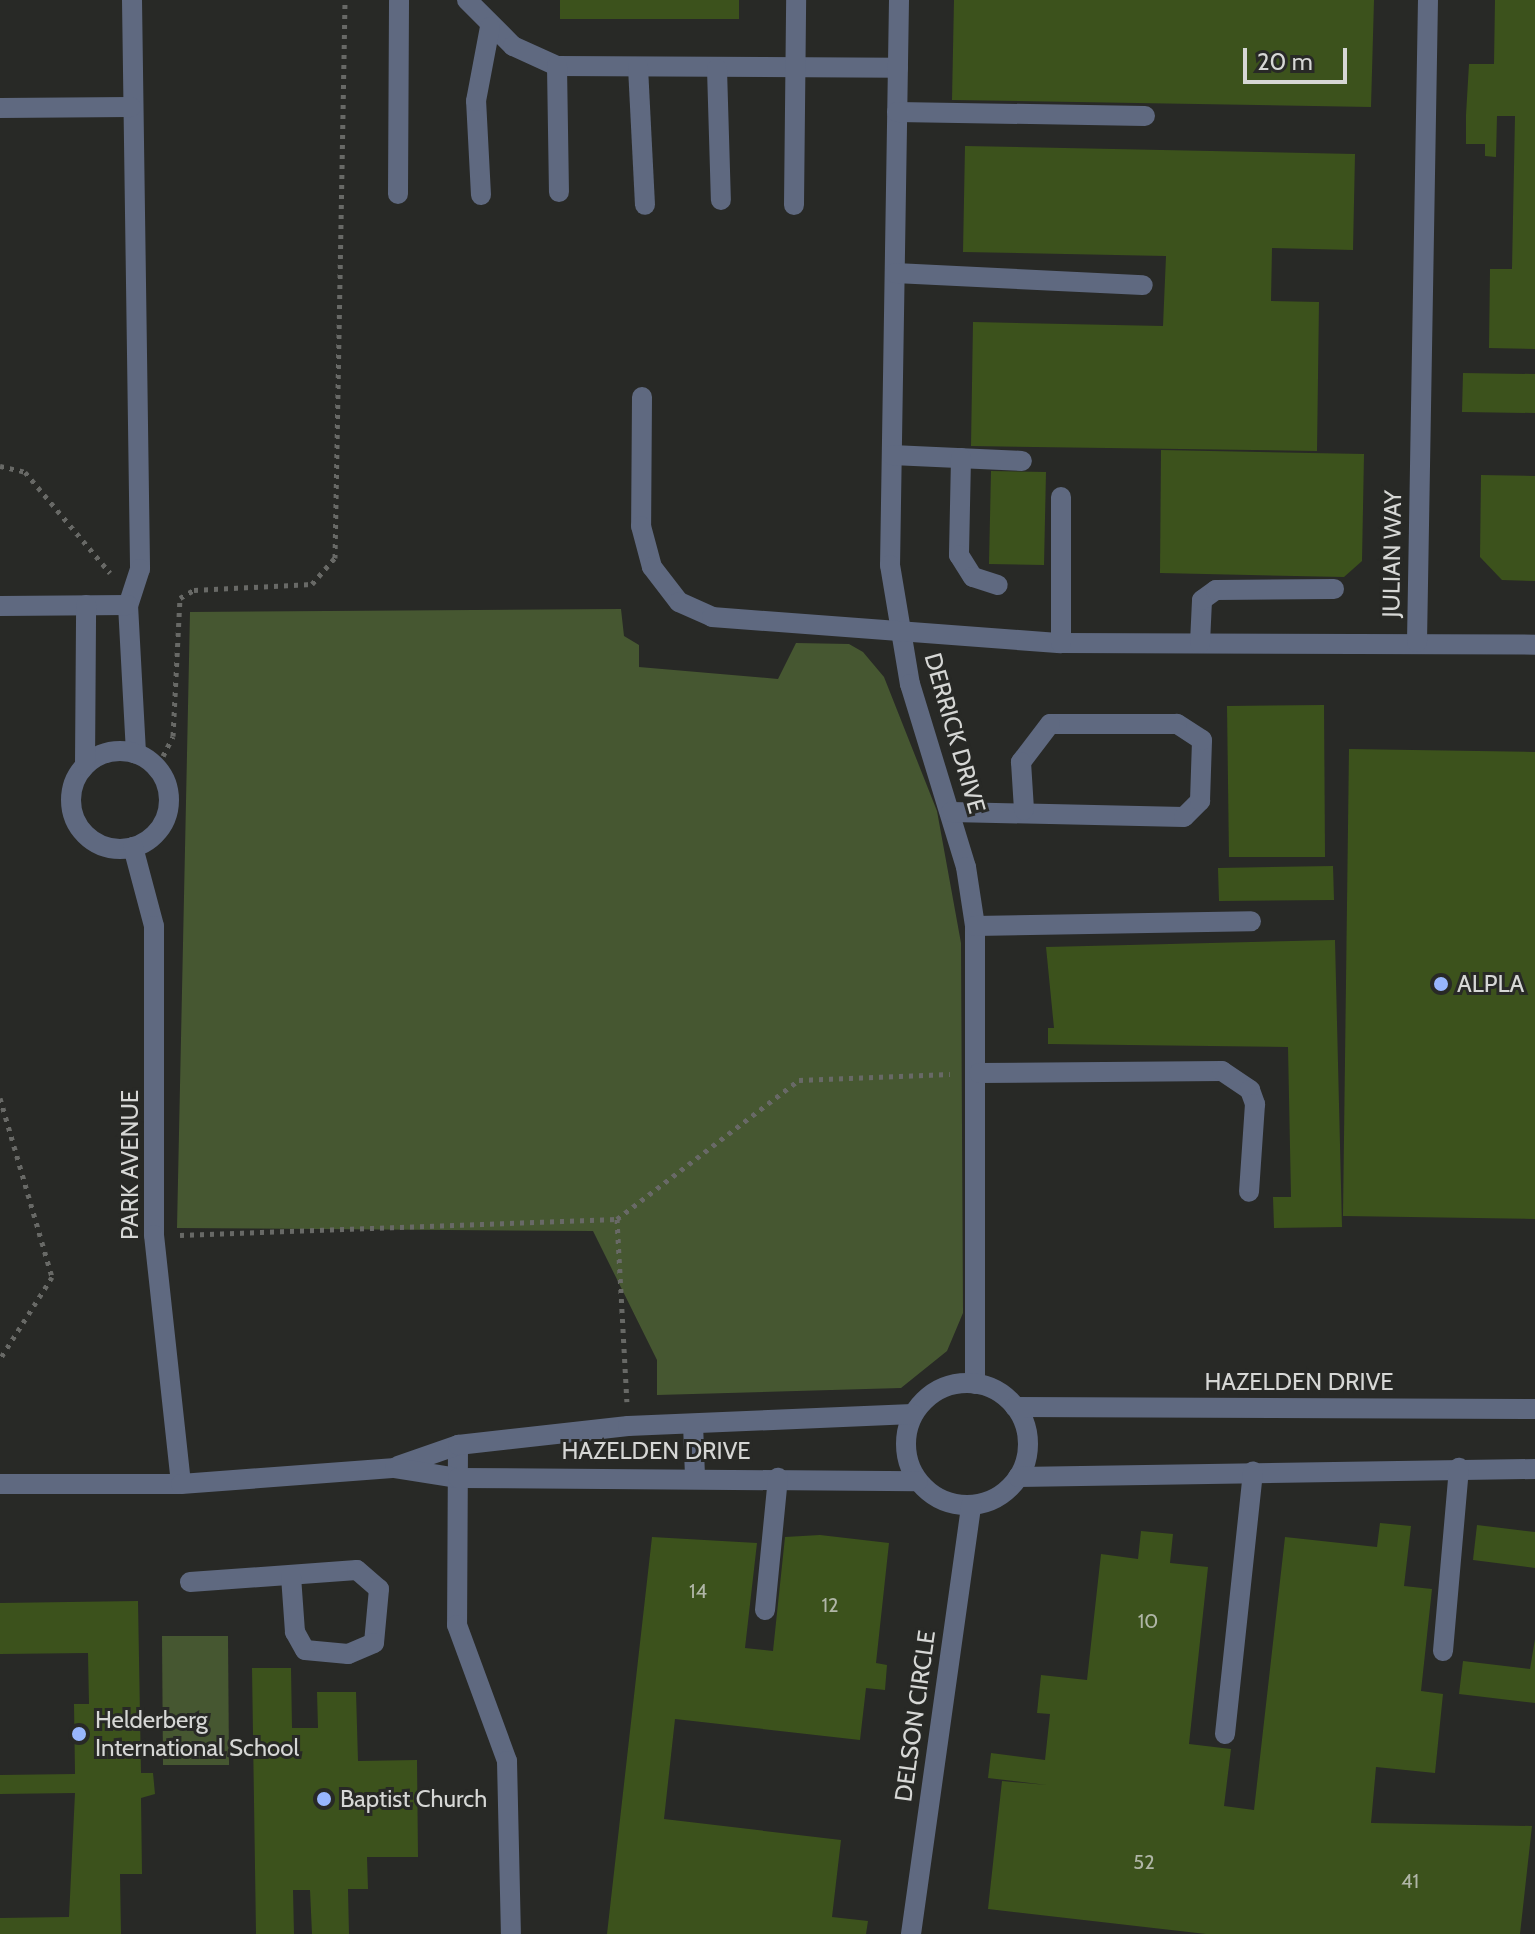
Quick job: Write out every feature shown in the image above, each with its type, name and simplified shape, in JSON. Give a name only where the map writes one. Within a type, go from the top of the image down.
[{"type":"street","points":[[132,0],[131,107],[140,569],[128,605],[136,754]]},
{"type":"street","points":[[398,194],[399,0]]},
{"type":"street","points":[[467,0],[490,27],[532,59],[557,66],[794,70],[898,68]]},
{"type":"street","points":[[794,205],[796,0]]},
{"type":"street","name":"DERRICK DRIVE","points":[[899,0],[890,565],[902,635],[951,812],[975,926],[979,1073],[975,1384]]},
{"type":"street","name":"JULIAN WAY","points":[[642,397],[641,526],[652,567],[679,602],[712,617],[902,635],[1061,643],[1417,642],[1428,0]]},
{"type":"street","points":[[481,195],[476,101],[490,27]]},
{"type":"street","points":[[557,66],[559,192]]},
{"type":"street","points":[[638,67],[645,205]]},
{"type":"street","points":[[717,69],[721,200]]},
{"type":"street","points":[[0,108],[131,107]]},
{"type":"street","points":[[897,112],[1145,116]]},
{"type":"street","points":[[895,273],[1143,285]]},
{"type":"street","points":[[892,455],[1022,461]]},
{"type":"street","points":[[961,458],[959,555],[973,577],[998,585]]},
{"type":"street","points":[[1061,497],[1061,643]]},
{"type":"street","points":[[1200,643],[1202,600],[1216,590],[1334,589]]},
{"type":"street","points":[[85,765],[113,751],[136,754],[158,768],[170,798],[167,814],[133,847],[102,845],[78,824],[72,794],[85,765],[86,605]]},
{"type":"street","points":[[0,606],[128,605]]},
{"type":"street","points":[[1417,642],[1535,645]]},
{"type":"street","points":[[951,812],[1024,810],[1184,817],[1200,801],[1202,740],[1177,724],[1050,724],[1021,762],[1024,810]]},
{"type":"street","name":"PARK AVENUE","points":[[133,847],[149,896],[157,966],[154,1235],[181,1484]]},
{"type":"street","points":[[975,926],[1251,921]]},
{"type":"street","points":[[979,1073],[1222,1071],[1250,1090],[1255,1104],[1249,1192]]},
{"type":"street","points":[[975,1384],[1015,1407],[1028,1441],[1018,1477],[989,1501],[971,1505],[951,1503],[918,1481],[907,1460],[913,1414],[951,1385],[975,1384]]},
{"type":"street","name":"HAZELDEN DRIVE","points":[[1015,1407],[1535,1409]]},
{"type":"street","name":"HAZELDEN DRIVE","points":[[395,1468],[458,1445],[628,1426],[913,1414]]},
{"type":"street","points":[[693,1424],[695,1476]]},
{"type":"street","points":[[458,1445],[457,1625],[507,1761],[511,1934]]},
{"type":"street","name":"HAZELDEN DRIVE","points":[[0,1484],[181,1484],[395,1468],[458,1478],[695,1476],[918,1481]]},
{"type":"street","points":[[1443,1651],[1459,1468]]},
{"type":"street","points":[[1018,1477],[1535,1469]]},
{"type":"street","points":[[1225,1734],[1253,1471]]},
{"type":"street","points":[[765,1610],[778,1478]]},
{"type":"street","name":"DELSON CIRCLE","points":[[911,1934],[971,1505]]},
{"type":"street","points":[[190,1582],[291,1576],[368,1574],[379,1589],[374,1643],[348,1654],[305,1650],[295,1632],[291,1576]]},
{"type":"path","points":[[158,768],[173,736],[180,598],[194,590],[312,584],[335,558],[345,0]]},
{"type":"path","points":[[0,466],[25,472],[98,552],[128,605]]},
{"type":"path","points":[[154,1235],[301,1235],[617,1219],[799,1080],[979,1073]]},
{"type":"path","points":[[0,1098],[52,1277],[0,1359]]},
{"type":"path","points":[[617,1219],[628,1426]]},
{"type":"green space","points":[[621,609],[624,636],[639,645],[639,667],[778,679],[796,643],[849,644],[863,652],[884,677],[937,811],[961,943],[963,1313],[947,1351],[901,1388],[657,1395],[657,1360],[593,1231],[177,1228],[190,612]]},
{"type":"green space","points":[[162,1636],[228,1636],[229,1765],[163,1765]]},
{"type":"building","points":[[560,0],[739,0],[739,19],[560,19]]},
{"type":"building","points":[[954,0],[1374,0],[1371,107],[952,100]]},
{"type":"building","points":[[1495,0],[1535,0],[1535,349],[1489,348],[1490,269],[1512,269],[1515,116],[1497,116],[1496,157],[1485,156],[1485,144],[1466,144],[1466,115],[1469,64],[1494,64]]},
{"type":"building","points":[[965,146],[1355,154],[1353,250],[1272,248],[1271,301],[1319,302],[1317,451],[971,446],[973,322],[1163,326],[1166,256],[963,252]]},
{"type":"building","points":[[1463,373],[1535,374],[1535,413],[1462,412]]},
{"type":"building","points":[[1161,450],[1364,454],[1362,561],[1344,577],[1160,573]]},
{"type":"building","points":[[991,471],[1046,472],[1044,565],[989,564]]},
{"type":"building","points":[[1481,475],[1535,476],[1535,581],[1502,580],[1480,557]]},
{"type":"building","points":[[1324,705],[1325,857],[1229,857],[1227,706]]},
{"type":"building","name":"ALPLA","points":[[1349,749],[1535,752],[1535,1219],[1343,1216]]},
{"type":"building","points":[[1333,866],[1334,900],[1219,901],[1218,868]]},
{"type":"building","points":[[1335,940],[1342,1227],[1274,1228],[1273,1197],[1291,1197],[1288,1047],[1048,1044],[1048,1028],[1054,1028],[1046,947]]},
{"type":"building","points":[[1380,1523],[1411,1526],[1404,1586],[1432,1589],[1421,1691],[1443,1694],[1435,1773],[1376,1767],[1371,1823],[1532,1826],[1520,1934],[1206,1934],[988,1909],[1002,1781],[1047,1785],[988,1778],[991,1753],[1045,1760],[1050,1714],[1037,1713],[1041,1675],[1087,1680],[1101,1554],[1138,1559],[1141,1531],[1173,1534],[1170,1563],[1208,1567],[1189,1744],[1231,1749],[1224,1806],[1254,1810],[1285,1537],[1377,1547]]},
{"type":"building","points":[[1477,1525],[1535,1532],[1535,1568],[1473,1560]]},
{"type":"building","points":[[820,1535],[889,1543],[876,1663],[887,1665],[885,1690],[866,1688],[860,1740],[675,1719],[664,1819],[841,1840],[832,1917],[868,1921],[866,1934],[607,1934],[652,1537],[757,1543],[745,1648],[773,1651],[785,1537]]},
{"type":"building","points":[[138,1601],[141,1773],[153,1773],[155,1794],[141,1798],[142,1874],[120,1874],[121,1934],[0,1934],[0,1918],[69,1917],[75,1793],[0,1794],[0,1775],[75,1774],[74,1704],[89,1704],[88,1653],[0,1654],[0,1603]]},
{"type":"building","points":[[1535,1639],[1535,1703],[1459,1694],[1463,1661],[1530,1669]]},
{"type":"building","points":[[252,1668],[291,1668],[292,1728],[318,1728],[317,1692],[356,1692],[358,1761],[417,1760],[418,1857],[367,1857],[368,1889],[348,1889],[349,1934],[312,1934],[310,1890],[293,1890],[294,1934],[256,1934]]},
{"type":"place","name":"ALPLA","points":[[1441,984]]},
{"type":"place","name":"Helderberg International School","points":[[79,1734]]},
{"type":"place","name":"Baptist Church","points":[[324,1799]]}]
